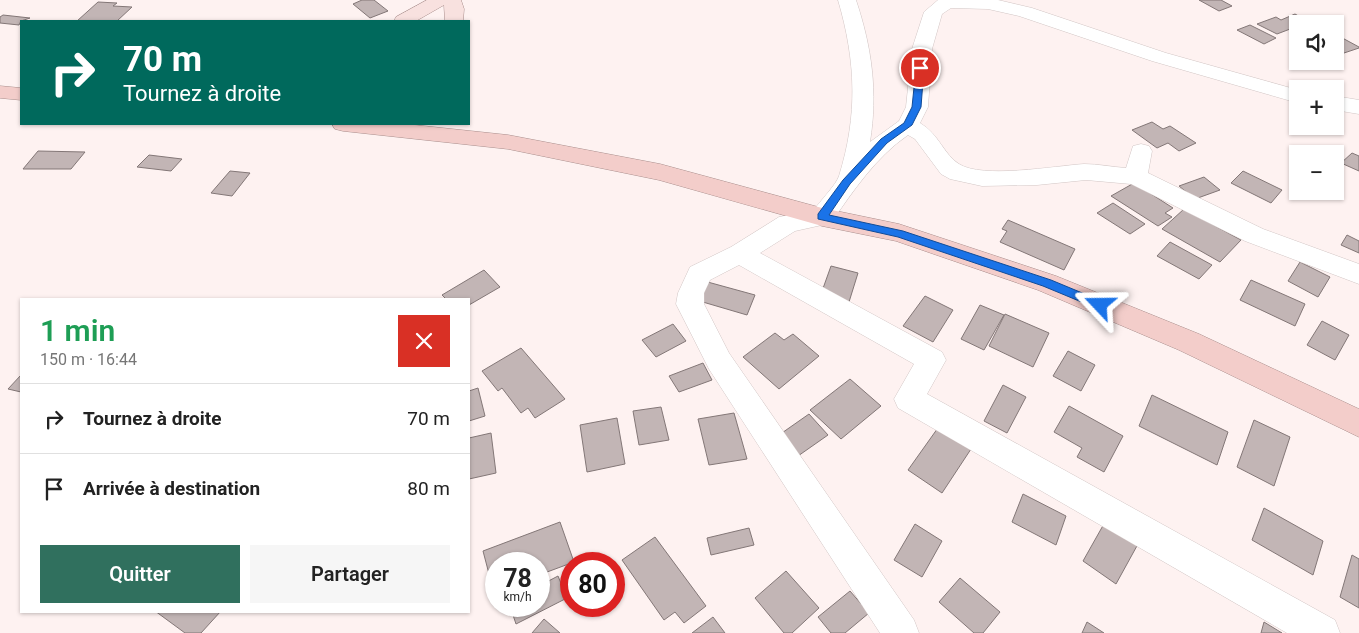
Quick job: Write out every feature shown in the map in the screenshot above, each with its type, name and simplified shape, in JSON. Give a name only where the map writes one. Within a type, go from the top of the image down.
[{"type":"highway","points":[[0,92],[20,94]]},
{"type":"highway","points":[[362,125],[417,128],[508,142],[660,172],[822,217],[899,233],[1047,283],[1189,342],[1359,424]]},
{"type":"main road","points":[[405,20],[440,0]]},
{"type":"main road","points":[[452,0],[455,9],[454,20]]},
{"type":"street","points":[[847,0],[860,42],[864,94],[859,152],[847,182]]},
{"type":"street","points":[[919,633],[892,621],[719,361],[690,304],[690,292],[699,274],[740,254],[788,223],[822,217],[847,182],[884,141],[908,125],[917,107],[922,49],[932,12],[938,6],[947,2],[988,3],[1025,12],[1159,57],[1289,94]]},
{"type":"street","points":[[908,125],[923,134],[949,169],[958,173],[982,178],[1037,177],[1086,172],[1136,177],[1254,235],[1359,274]]},
{"type":"street","points":[[1136,177],[1141,152]]},
{"type":"street","points":[[740,254],[932,360],[909,398],[1322,633]]},
{"type":"building","points":[[362,0],[374,0],[388,11],[370,18],[353,4]]},
{"type":"building","points":[[1199,0],[1221,0],[1232,6],[1219,11]]},
{"type":"building","points":[[98,2],[117,3],[113,6],[132,7],[118,20],[78,20]]},
{"type":"building","points":[[3,15],[30,18],[20,20],[19,25],[0,23],[0,17]]},
{"type":"building","points":[[1276,17],[1281,20],[1289,17],[1289,29],[1277,34],[1257,24]]},
{"type":"building","points":[[1250,25],[1276,38],[1264,44],[1237,30]]},
{"type":"building","points":[[1344,39],[1359,47],[1344,53]]},
{"type":"building","points":[[1152,122],[1163,129],[1170,126],[1196,143],[1179,151],[1168,143],[1157,148],[1132,130]]},
{"type":"building","points":[[38,151],[85,152],[71,169],[23,169]]},
{"type":"building","points":[[1352,153],[1359,156],[1359,171],[1344,164],[1344,160]]},
{"type":"building","points":[[149,155],[182,159],[171,171],[137,167]]},
{"type":"building","points":[[230,171],[250,173],[232,196],[211,193]]},
{"type":"building","points":[[1243,171],[1282,190],[1271,203],[1231,183]]},
{"type":"building","points":[[1204,177],[1220,190],[1195,199],[1179,186]]},
{"type":"building","points":[[1134,183],[1173,208],[1165,213],[1172,217],[1158,226],[1111,196]]},
{"type":"building","points":[[1113,203],[1145,224],[1130,234],[1097,213]]},
{"type":"building","points":[[1184,209],[1241,240],[1220,262],[1162,229]]},
{"type":"building","points":[[1008,220],[1075,249],[1064,270],[1000,242],[1007,231],[1002,229]]},
{"type":"building","points":[[1347,235],[1359,241],[1359,253],[1341,245]]},
{"type":"building","points":[[1170,242],[1212,265],[1199,279],[1157,256]]},
{"type":"building","points":[[1300,262],[1330,277],[1318,297],[1288,281]]},
{"type":"building","points":[[831,266],[858,273],[849,302],[821,294]]},
{"type":"building","points":[[484,270],[500,287],[470,304],[470,298],[445,298],[442,295]]},
{"type":"building","points":[[1251,280],[1305,304],[1295,326],[1240,300]]},
{"type":"building","points":[[704,281],[755,295],[747,315],[696,300]]},
{"type":"building","points":[[925,296],[953,310],[933,342],[903,326]]},
{"type":"building","points":[[980,305],[1004,315],[984,350],[961,339]]},
{"type":"building","points":[[1005,314],[1049,333],[1033,367],[989,346]]},
{"type":"building","points":[[1322,321],[1349,335],[1335,360],[1307,345]]},
{"type":"building","points":[[673,324],[686,341],[656,357],[642,340]]},
{"type":"building","points":[[775,333],[784,340],[793,334],[819,356],[779,389],[743,357]]},
{"type":"building","points":[[521,348],[565,399],[535,418],[528,408],[521,413],[502,388],[498,391],[482,371]]},
{"type":"building","points":[[1068,351],[1095,365],[1081,391],[1053,376]]},
{"type":"building","points":[[703,363],[712,380],[679,392],[669,376]]},
{"type":"building","points":[[20,376],[20,392],[8,389]]},
{"type":"building","points":[[850,379],[881,406],[841,439],[810,410]]},
{"type":"building","points":[[1003,385],[1026,397],[1007,433],[984,421]]},
{"type":"building","points":[[478,388],[485,416],[470,421],[470,391]]},
{"type":"building","points":[[1152,395],[1228,432],[1217,465],[1139,426]]},
{"type":"building","points":[[1069,406],[1123,436],[1104,472],[1077,457],[1082,448],[1054,432]]},
{"type":"building","points":[[661,407],[669,440],[639,445],[633,411]]},
{"type":"building","points":[[734,413],[747,459],[709,465],[698,419]]},
{"type":"building","points":[[809,414],[828,435],[798,456],[779,435]]},
{"type":"building","points":[[617,418],[625,464],[587,472],[580,425]]},
{"type":"building","points":[[1254,420],[1290,437],[1274,486],[1237,467]]},
{"type":"building","points":[[940,425],[973,446],[942,493],[908,470]]},
{"type":"building","points":[[491,433],[496,473],[470,479],[470,438]]},
{"type":"building","points":[[1023,494],[1066,516],[1056,545],[1012,522]]},
{"type":"building","points":[[1264,508],[1323,541],[1313,575],[1252,540]]},
{"type":"building","points":[[560,522],[570,552],[560,552],[560,567],[550,571],[550,552],[485,552],[485,559],[483,551]]},
{"type":"building","points":[[1105,522],[1138,544],[1116,584],[1083,561]]},
{"type":"building","points":[[915,524],[942,541],[922,577],[894,560]]},
{"type":"building","points":[[749,528],[754,545],[711,555],[707,538]]},
{"type":"building","points":[[655,537],[706,606],[684,623],[675,612],[664,620],[625,564],[625,558]]},
{"type":"building","points":[[1352,555],[1359,559],[1359,608],[1340,597]]},
{"type":"building","points":[[786,571],[819,608],[792,633],[784,633],[755,598]]},
{"type":"building","points":[[558,576],[560,581],[560,602],[550,607],[550,580]]},
{"type":"building","points":[[960,578],[1000,612],[983,633],[974,633],[939,602]]},
{"type":"building","points":[[850,591],[869,613],[845,633],[831,633],[818,617]]},
{"type":"building","points":[[158,613],[219,613],[201,633],[185,633]]},
{"type":"building","points":[[514,617],[530,617],[516,624]]},
{"type":"building","points":[[713,617],[725,633],[692,633]]},
{"type":"building","points":[[544,619],[560,633],[532,633]]},
{"type":"building","points":[[1087,622],[1104,633],[1082,633]]},
{"type":"building","points":[[1264,622],[1282,633],[1261,633]]},
{"type":"route","points":[[920,68],[917,107],[908,125],[884,141],[847,182],[822,217],[899,233],[1047,283],[1100,305]]}]
